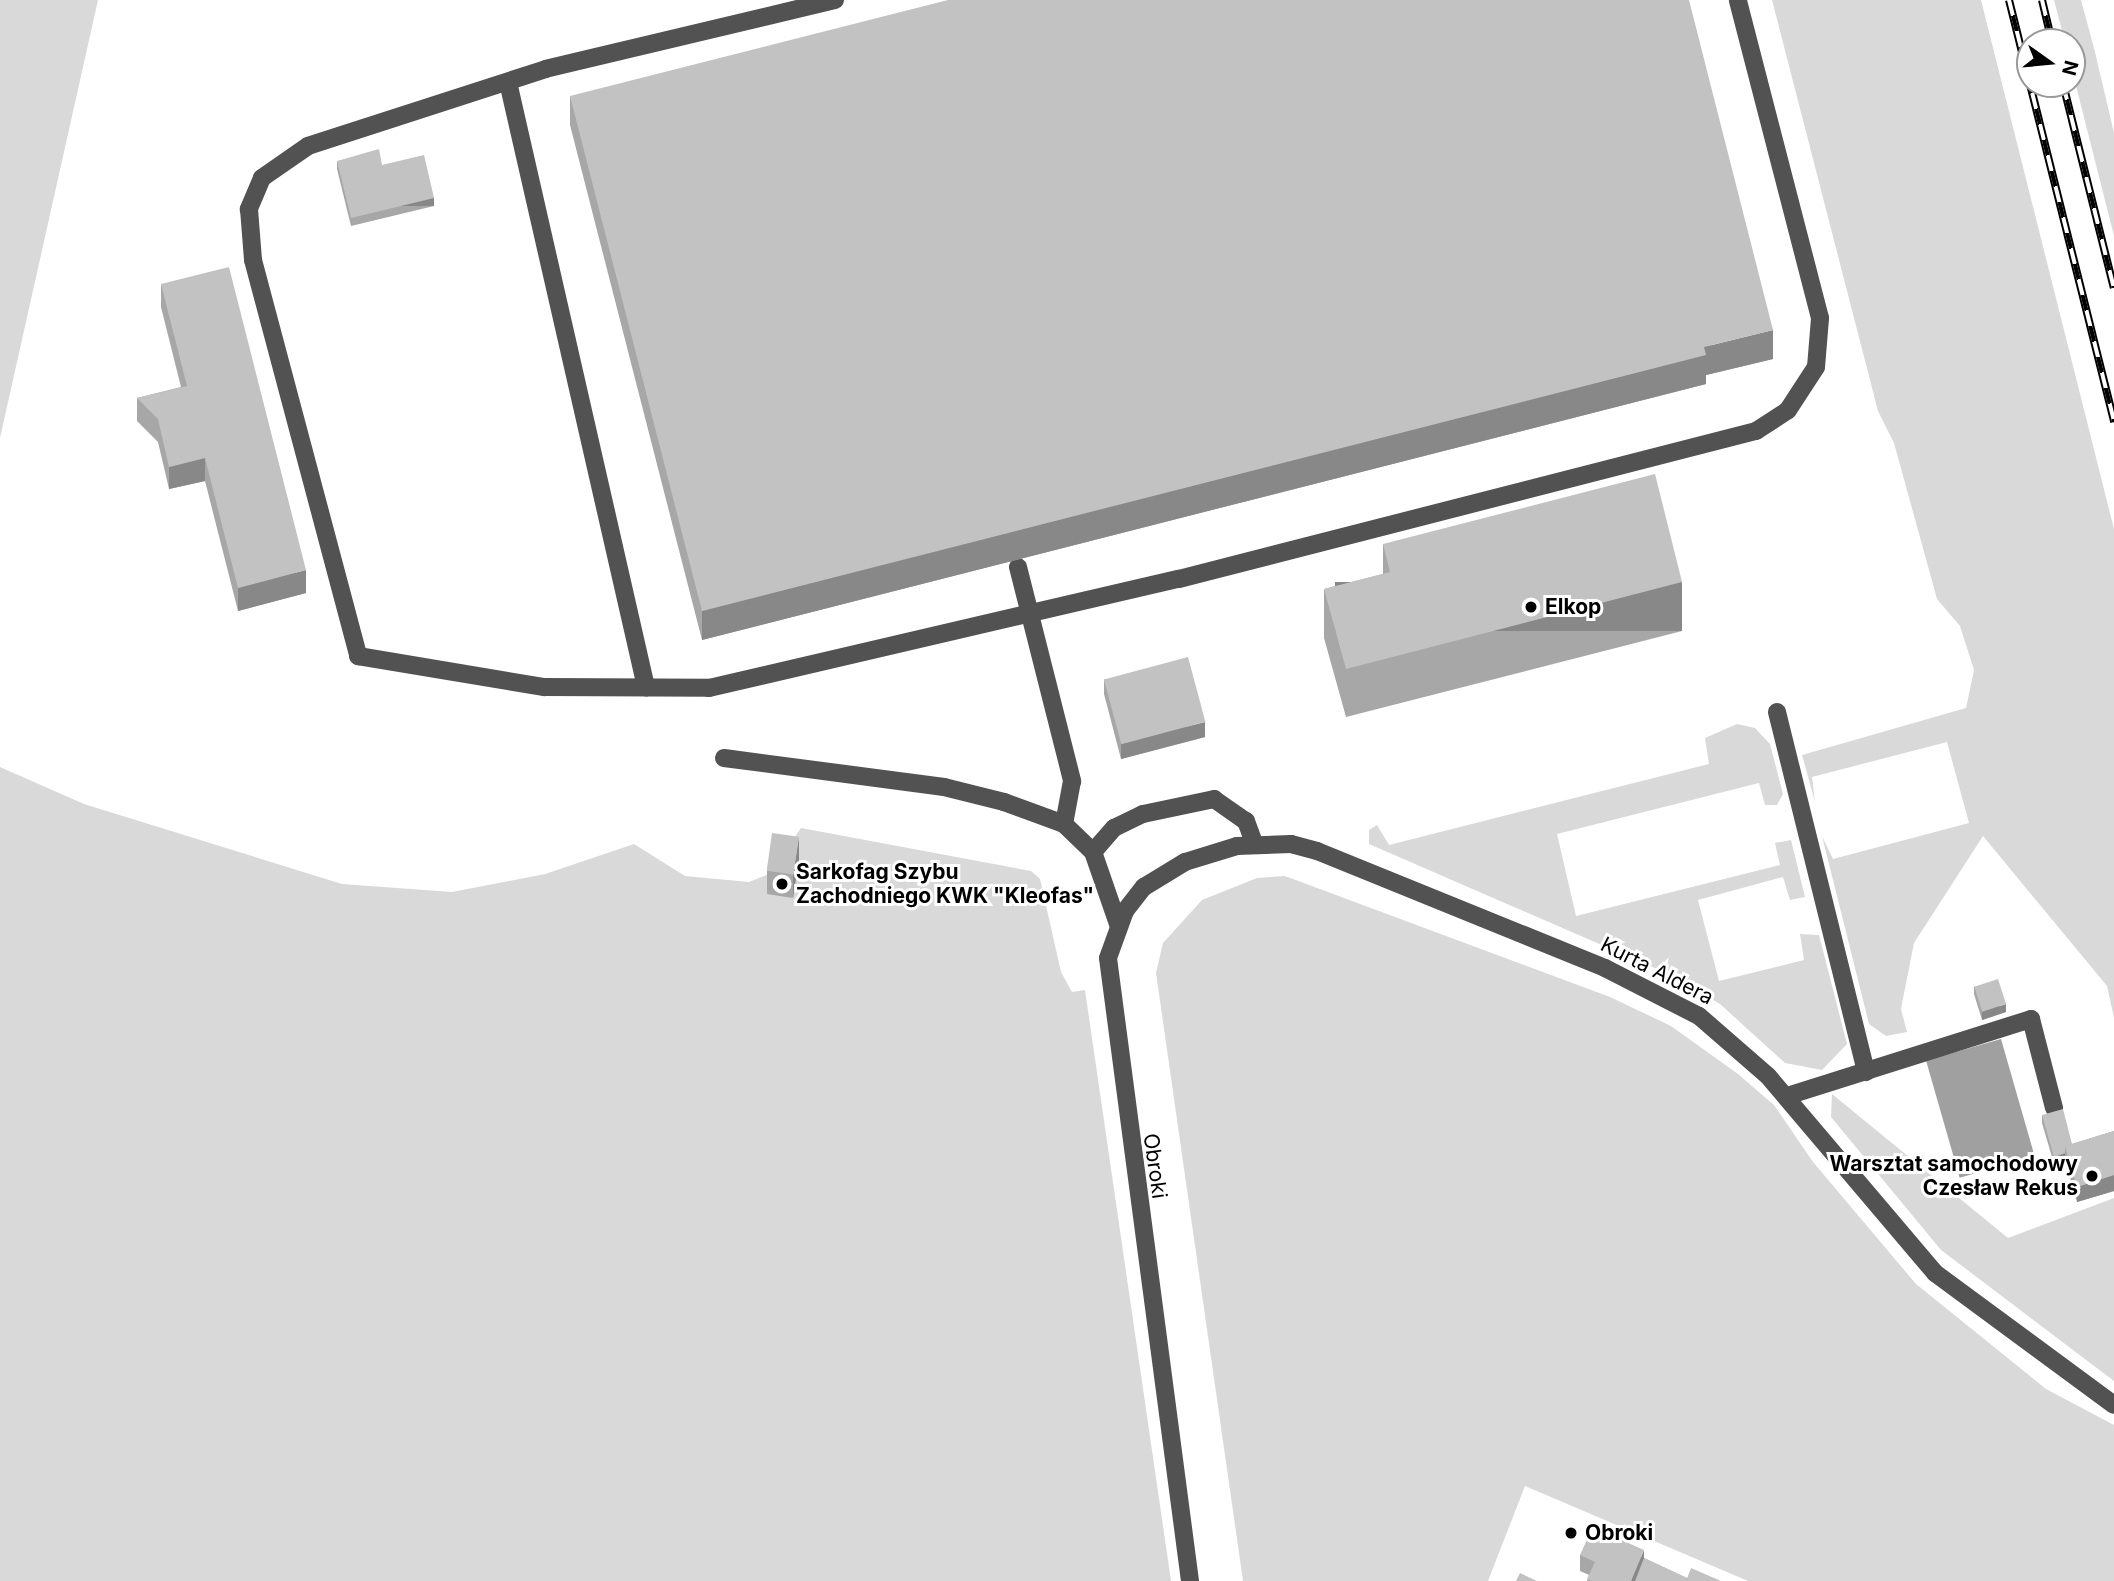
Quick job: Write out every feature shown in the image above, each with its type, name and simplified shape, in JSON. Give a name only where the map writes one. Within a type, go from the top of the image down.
[{"type":"street","points":[[835,0],[508,82],[308,146],[262,178],[249,209],[253,260],[358,656],[544,687],[709,688],[784,675],[1756,431],[1788,410],[1816,367],[1820,318],[1738,0]]},
{"type":"street","points":[[508,82],[646,687]]},
{"type":"street","points":[[1018,567],[1072,780],[1064,824]]},
{"type":"street","points":[[1777,712],[1866,1072]]},
{"type":"street","points":[[724,758],[944,787],[1064,824],[1093,852],[1118,924]]},
{"type":"street","points":[[1093,852],[1114,828],[1143,814],[1214,799],[1246,821],[1254,843]]},
{"type":"street","name":"Kurta Aldera","points":[[1118,924],[1154,879],[1208,854],[1254,843],[1317,851],[1641,984],[1732,1039],[1787,1097],[1935,1273],[2114,1405]]},
{"type":"street","name":"Obroki","points":[[1118,924],[1107,980],[1190,1581]]},
{"type":"street","points":[[1787,1097],[2031,1019],[2054,1108]]},
{"type":"shaded area","points":[[0,0],[98,0],[0,438]]},
{"type":"shaded area","points":[[1772,0],[1981,0],[2114,529],[2114,1018],[2107,986],[1983,836],[1914,943],[1901,1009],[1907,1032],[1886,1036],[1869,1024],[1822,836],[1833,859],[1969,823],[1947,742],[1812,777],[1815,802],[1802,755],[1966,708],[1974,670],[1960,626],[1937,599],[1894,443],[1878,411]]},
{"type":"shaded area","points":[[2054,0],[2081,0],[2114,133],[2114,236],[2079,98],[2086,98],[2086,28],[2061,28]]},
{"type":"shaded area","points":[[1737,724],[1755,728],[1770,744],[1783,794],[1777,805],[1765,805],[1759,783],[1557,834],[1576,916],[1780,865],[1775,843],[1791,840],[1805,897],[1790,900],[1783,877],[1698,900],[1719,981],[1804,960],[1800,934],[1819,935],[1847,1044],[1822,1070],[1785,1063],[1720,1004],[1673,976],[1369,844],[1369,830],[1377,825],[1389,845],[1709,764],[1705,738]]},
{"type":"shaded area","points":[[0,767],[84,804],[342,884],[452,892],[545,874],[634,844],[685,876],[749,882],[769,874],[801,828],[1031,871],[1040,879],[1061,972],[1072,992],[1085,990],[1171,1581],[0,1581]]},
{"type":"shaded area","points":[[1285,876],[1610,997],[1671,1026],[1738,1074],[1774,1105],[1813,1162],[1916,1284],[2046,1389],[2114,1425],[2114,1581],[1748,1581],[1525,1486],[1488,1581],[1243,1581],[1156,973],[1163,943],[1202,900],[1257,878]]},
{"type":"shaded area","points":[[2001,1039],[2035,1156],[1960,1178],[1926,1060]]},
{"type":"shaded area","points":[[1832,1094],[2008,1238],[2114,1198],[2114,1381],[1941,1250],[1831,1117]]},
{"type":"building","points":[[948,0],[1689,0],[1773,330],[1704,347],[1706,355],[702,611],[570,96]]},
{"type":"building","points":[[379,149],[382,165],[424,155],[434,198],[351,218],[337,161]]},
{"type":"building","points":[[229,267],[306,570],[238,588],[205,458],[169,467],[158,419],[137,398],[187,386],[161,284]]},
{"type":"building","points":[[1655,474],[1682,582],[1346,669],[1324,589],[1390,572],[1383,544]]},
{"type":"building","points":[[1188,657],[1205,722],[1121,744],[1104,680]]},
{"type":"building","points":[[772,833],[799,837],[793,874],[767,871]]},
{"type":"building","points":[[1998,979],[2006,1004],[1982,1011],[1974,987]]},
{"type":"building","points":[[2063,1109],[2072,1144],[2065,1146],[2065,1153],[2054,1157],[2042,1115]]},
{"type":"building","name":"Warsztat samochodowy Czesław Rekus","points":[[2114,1131],[2114,1175],[2077,1187],[2065,1146]]},
{"type":"building","points":[[1590,1533],[1605,1540],[1608,1534],[1644,1550],[1631,1581],[1587,1579],[1595,1562],[1580,1555]]},
{"type":"building","points":[[1644,1558],[1687,1578],[1686,1581],[1635,1581]]},
{"type":"building","points":[[1691,1568],[1721,1581],[1686,1581]]},
{"type":"building","points":[[1520,1573],[1537,1581],[1516,1581]]},
{"type":"railway","points":[[2009,0],[2114,422]]},
{"type":"railway","points":[[2042,0],[2049,28]]},
{"type":"railway","points":[[2066,98],[2114,288]]},
{"type":"place","name":"Elkop","points":[[1531,607]]},
{"type":"place","name":"Sarkofag Szybu Zachodniego KWK \"Kleofas\"","points":[[782,884]]},
{"type":"place","name":"Warsztat samochodowy Czesław Rekus","points":[[2092,1176]]},
{"type":"place","name":"Obroki","points":[[1571,1533]]}]
